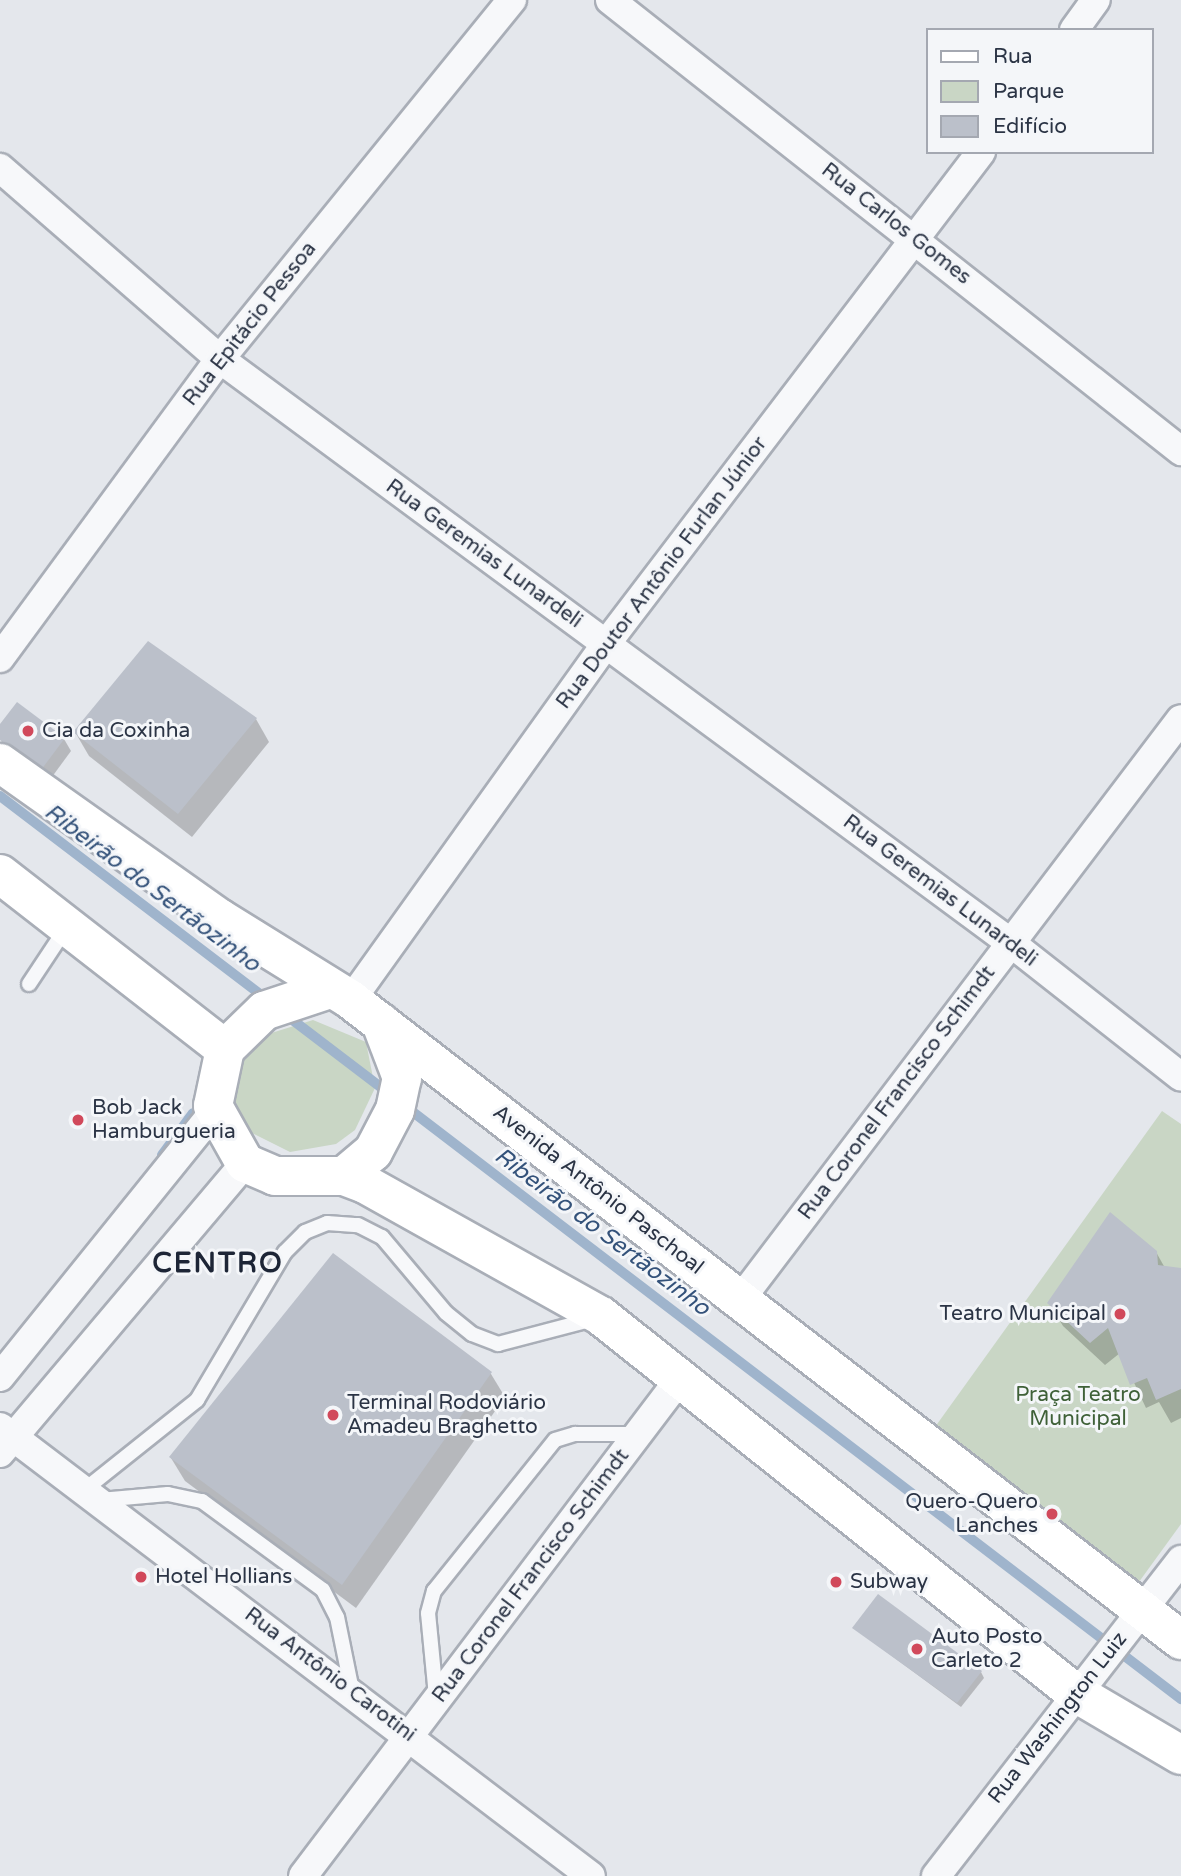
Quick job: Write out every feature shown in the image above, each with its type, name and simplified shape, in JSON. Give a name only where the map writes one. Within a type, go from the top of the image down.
[{"type":"main road","name":"Avenida Antônio Paschoal","points":[[0,762],[381,1023],[740,1300],[1133,1623],[1181,1640]]},
{"type":"main road","points":[[0,874],[67,927],[229,1044]]},
{"type":"main road","points":[[339,995],[289,1000],[229,1044],[213,1086],[214,1112],[245,1163],[275,1176],[344,1176],[601,1316],[682,1376],[1074,1692],[1181,1755]]},
{"type":"main road","points":[[344,1176],[373,1152],[395,1110],[402,1078],[381,1023]]},
{"type":"street","name":"Rua Epitácio Pessoa","points":[[0,659],[220,359],[512,0]]},
{"type":"street","name":"Rua Carlos Gomes","points":[[610,0],[916,239],[1181,451]]},
{"type":"street","points":[[1075,28],[1096,0]]},
{"type":"street","name":"Rua Doutor Antônio Furlan Júnior","points":[[339,995],[980,154]]},
{"type":"street","name":"Rua Geremias Lunardeli","points":[[0,168],[220,359],[1011,943],[1181,1077]]},
{"type":"street","name":"Rua Coronel Francisco Schimdt","points":[[740,1300],[1181,719]]},
{"type":"street","points":[[0,1377],[214,1112]]},
{"type":"street","points":[[4,1439],[245,1163]]},
{"type":"street","name":"Rua Coronel Francisco Schimdt","points":[[303,1876],[682,1376]]},
{"type":"street","name":"Rua Antônio Carotini","points":[[4,1439],[90,1496],[352,1691],[591,1876]]},
{"type":"street","name":"Rua Washington Luiz","points":[[936,1876],[1074,1692],[1133,1623],[1181,1560]]},
{"type":"lane","points":[[29,984],[67,927]]},
{"type":"lane","points":[[90,1496],[191,1407],[285,1252],[305,1232],[327,1223],[358,1225],[382,1237],[446,1312],[472,1335],[498,1344],[601,1316]]},
{"type":"lane","points":[[436,1700],[428,1613],[434,1591],[555,1440],[575,1434],[638,1434]]},
{"type":"lane","points":[[90,1496],[168,1494],[202,1501],[323,1590],[337,1617],[352,1691]]},
{"type":"green space","points":[[313,1020],[366,1042],[375,1088],[355,1130],[336,1144],[290,1152],[248,1131],[233,1111],[229,1088],[239,1065],[265,1035]]},
{"type":"green space","name":"Praça Teatro Municipal","points":[[1162,1111],[1181,1124],[1181,1524],[1136,1586],[935,1427]]},
{"type":"building","points":[[148,641],[257,718],[178,814],[73,732]]},
{"type":"building","name":"Cia da Coxinha","points":[[17,702],[65,738],[41,770],[0,740],[0,724]]},
{"type":"building","name":"Teatro Municipal","points":[[1110,1212],[1157,1251],[1158,1265],[1181,1268],[1181,1389],[1156,1400],[1147,1378],[1130,1385],[1108,1328],[1090,1343],[1047,1303]]},
{"type":"building","name":"Terminal Rodoviário Amadeu Braghetto","points":[[333,1253],[492,1372],[342,1585],[169,1457]]},
{"type":"building","name":"Auto Posto Carleto 2","points":[[878,1594],[982,1671],[957,1703],[852,1628]]},
{"type":"waterway","name":"Ribeirão do Sertãozinho","points":[[0,796],[266,999]]},
{"type":"waterway","name":"Ribeirão do Sertãozinho","points":[[286,1015],[391,1095]]},
{"type":"waterway","name":"Ribeirão do Sertãozinho","points":[[405,1106],[1181,1699]]},
{"type":"waterway","points":[[162,1155],[193,1113]]},
{"type":"place","name":"Cia da Coxinha","points":[[28,731]]},
{"type":"place","name":"Bob Jack Hamburgueria","points":[[78,1120]]},
{"type":"place","name":"Teatro Municipal","points":[[1120,1314]]},
{"type":"place","name":"Terminal Rodoviário Amadeu Braghetto","points":[[333,1415]]},
{"type":"place","name":"Quero-Quero Lanches","points":[[1052,1514]]},
{"type":"place","name":"Hotel Hollians","points":[[141,1577]]},
{"type":"place","name":"Subway","points":[[836,1582]]},
{"type":"place","name":"Auto Posto Carleto 2","points":[[917,1649]]},
{"type":"district","name":"CENTRO","points":[[218,1263]]}]
